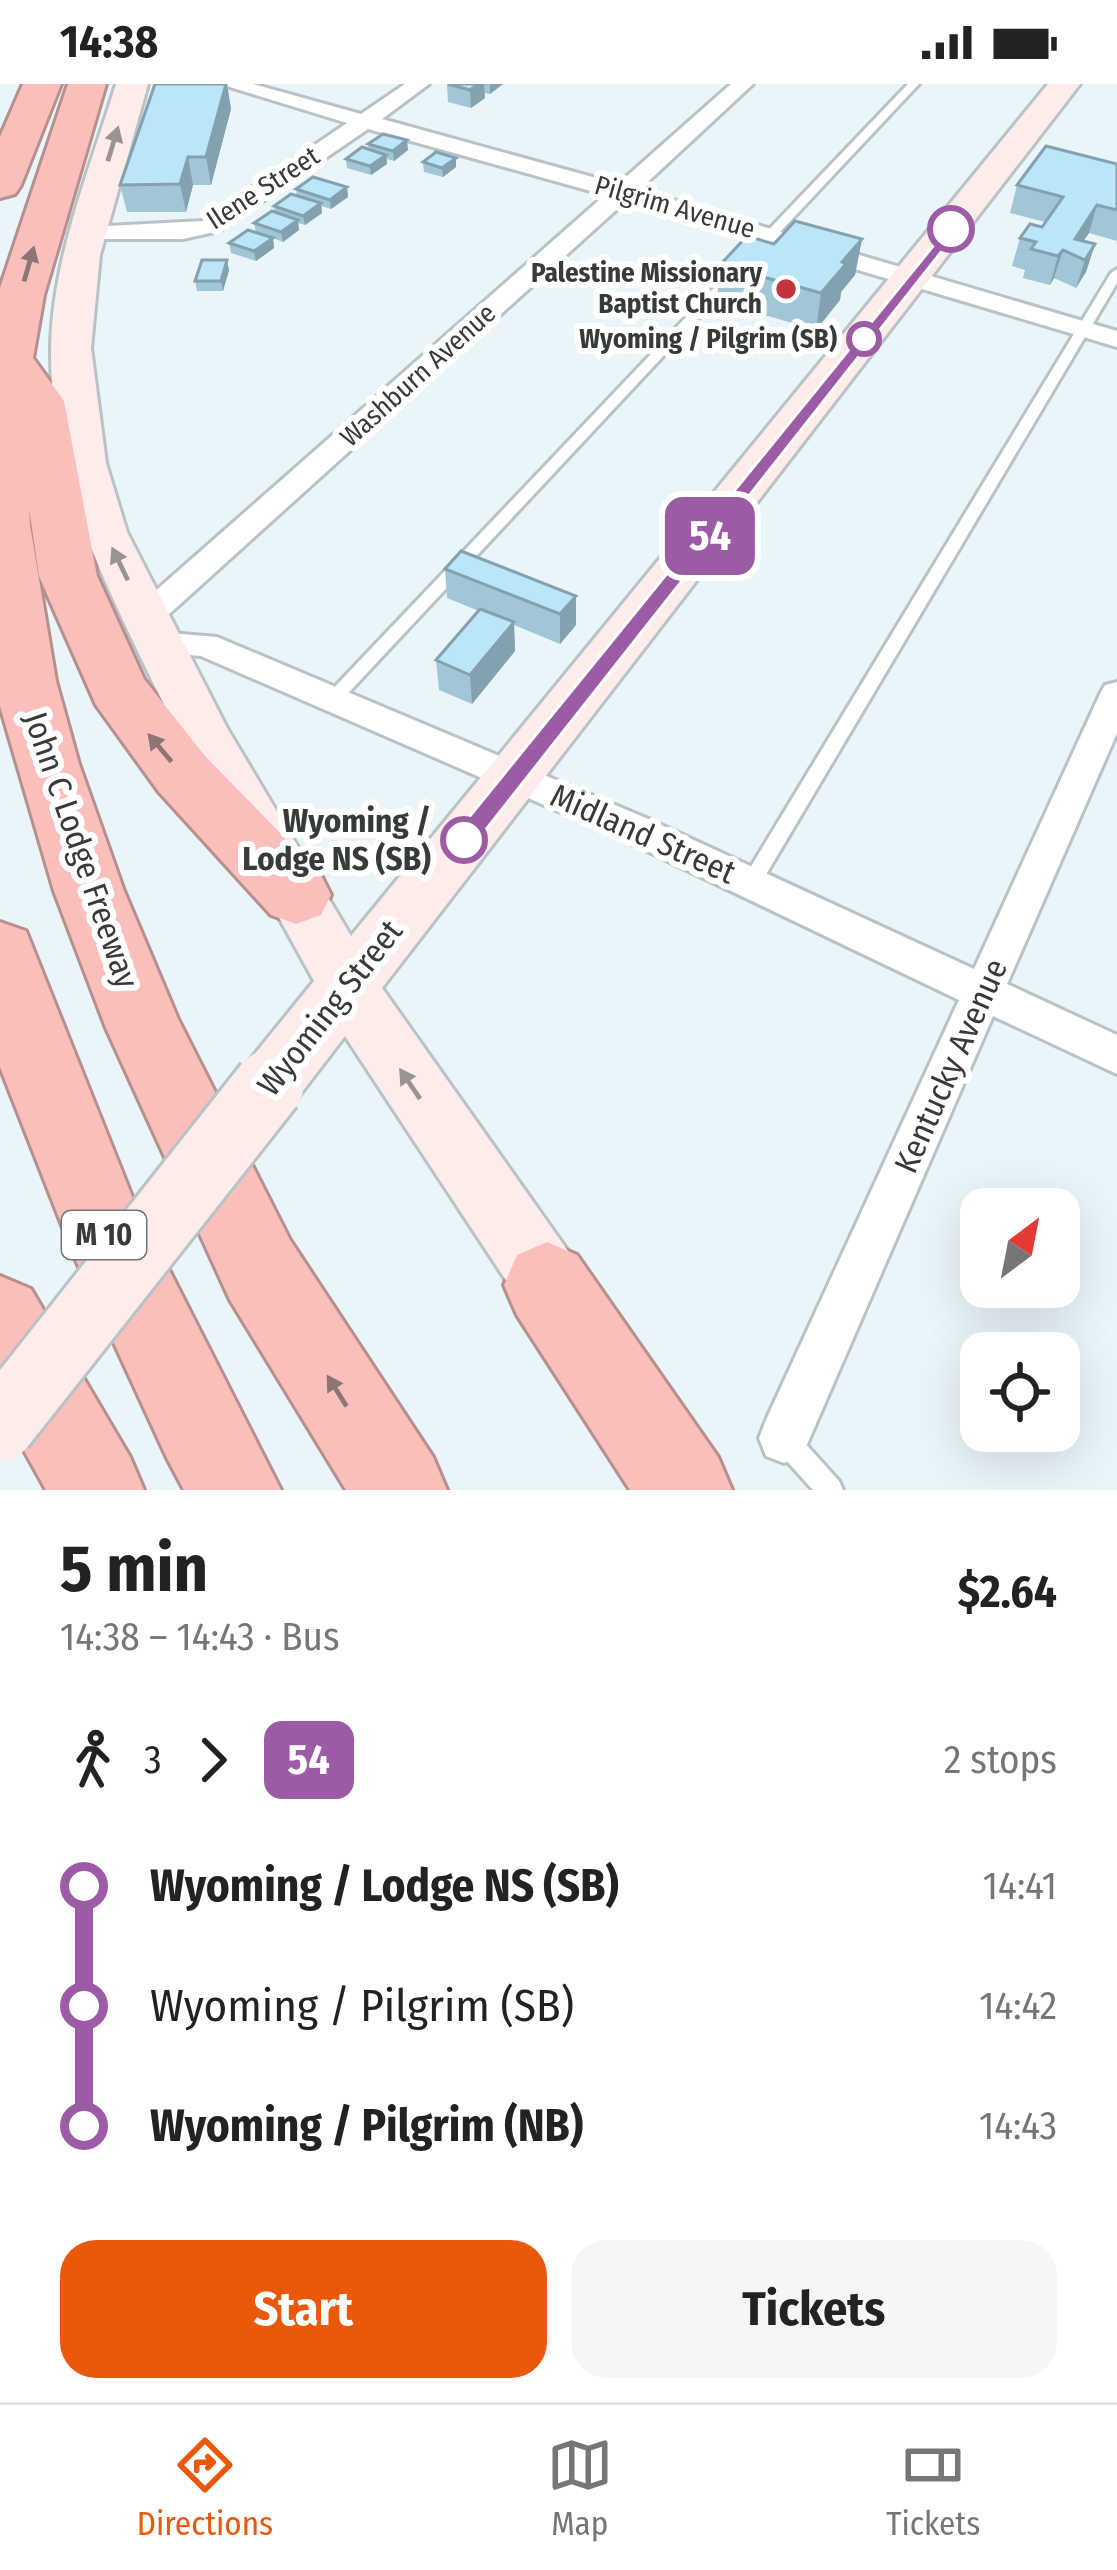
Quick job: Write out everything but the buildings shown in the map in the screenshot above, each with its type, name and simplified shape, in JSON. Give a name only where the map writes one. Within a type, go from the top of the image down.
[{"type":"highway","points":[[0,185],[43,84]]},
{"type":"highway","name":"John C Lodge Freeway","points":[[87,84],[20,295],[1,398],[2,525],[9,597],[46,764],[89,891],[144,1028],[260,1270],[400,1490]]},
{"type":"highway","points":[[10,358],[39,401],[68,576],[118,689],[182,774],[296,895]]},
{"type":"highway","name":"M 10","points":[[0,953],[104,1234],[179,1390],[234,1490]]},
{"type":"highway","points":[[547,1285],[685,1490]]},
{"type":"highway","points":[[0,1320],[97,1490]]},
{"type":"street","points":[[132,84],[88,234],[71,348],[84,463],[104,532],[204,734],[375,1032],[547,1285],[711,1490]]},
{"type":"street","name":"Pilgrim Avenue","points":[[230,84],[622,192],[762,244],[913,278],[1117,339]]},
{"type":"street","name":"Ilene Street","points":[[88,234],[183,232],[211,226],[419,84]]},
{"type":"street","name":"Washburn Avenue","points":[[153,630],[743,84]]},
{"type":"street","name":"Wyoming Street","points":[[0,1426],[1064,84]]},
{"type":"street","name":"Midland Street","points":[[153,630],[205,645],[516,776],[1117,1055]]},
{"type":"street","name":"Kentucky Avenue","points":[[784,1438],[1117,694]]},
{"type":"lane","points":[[762,244],[914,84]]},
{"type":"lane","points":[[334,699],[738,270]]},
{"type":"lane","points":[[751,883],[1117,273]]},
{"type":"lane","points":[[784,1438],[830,1490]]},
{"type":"bus line","name":"54","points":[[464,840],[951,229]]},
{"type":"place","name":"Palestine Missionary Baptist Church","points":[[786,289]]},
{"type":"place","name":"Wyoming / Pilgrim (SB)","points":[[864,339]]},
{"type":"place","name":"Wyoming / Lodge NS (SB)","points":[[464,840]]}]
